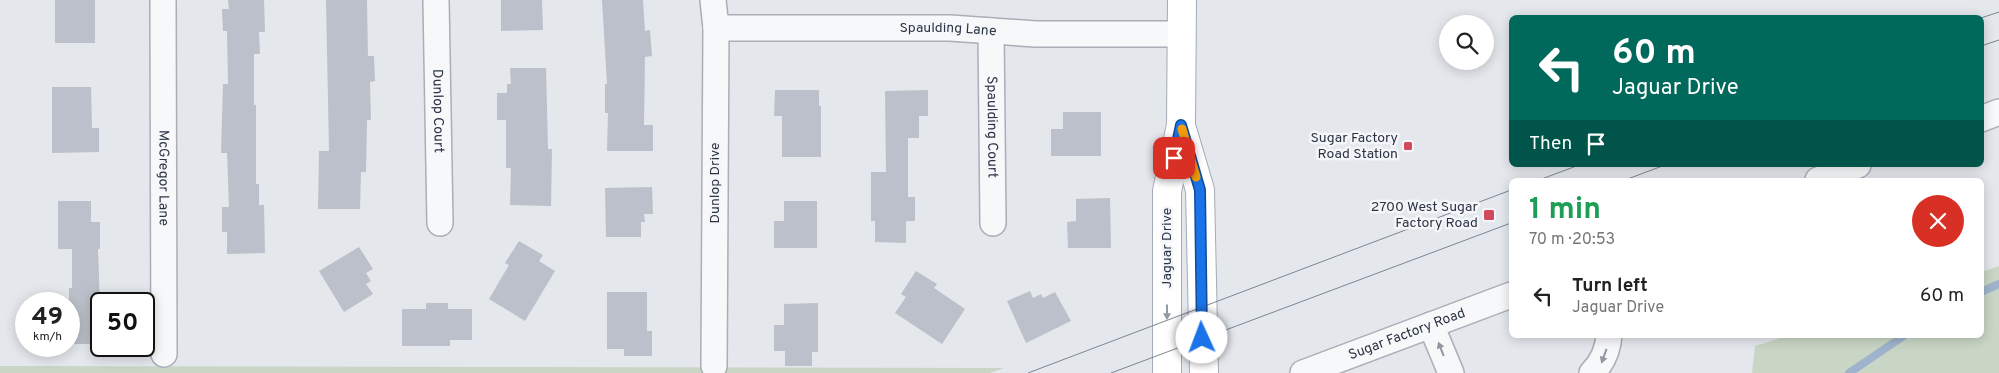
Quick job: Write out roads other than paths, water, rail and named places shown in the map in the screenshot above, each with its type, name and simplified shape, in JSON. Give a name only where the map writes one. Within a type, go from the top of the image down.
[{"type":"main road","name":"Jaguar Drive","points":[[1167,373],[1168,191],[1181,125],[1182,0]]},
{"type":"main road","name":"Jaguar Drive","points":[[1181,125],[1200,190],[1204,373]]},
{"type":"street","name":"McGregor Lane","points":[[163,0],[164,354]]},
{"type":"street","name":"Dunlop Court","points":[[436,0],[440,223]]},
{"type":"street","name":"Dunlop Drive","points":[[713,0],[716,28],[714,366]]},
{"type":"street","name":"Spaulding Lane","points":[[716,28],[950,28],[1036,34],[1181,34]]},
{"type":"street","name":"Spaulding Court","points":[[991,31],[993,223]]},
{"type":"street","points":[[1984,118],[1999,112]]},
{"type":"street","points":[[1823,178],[1853,167]]},
{"type":"street","name":"Sugar Factory Road","points":[[1304,373],[1509,296]]},
{"type":"street","points":[[1431,325],[1451,373]]},
{"type":"street","points":[[1592,373],[1600,365],[1608,338]]},
{"type":"waterway","points":[[1984,291],[1999,284]]},
{"type":"waterway","points":[[1849,373],[1901,338]]},
{"type":"tram line","points":[[1984,17],[1999,12]]},
{"type":"tram line","points":[[1984,45],[1999,40]]},
{"type":"tram line","points":[[1544,178],[1574,167]]},
{"type":"tram line","points":[[1630,178],[1660,167]]},
{"type":"tram line","points":[[1028,373],[1509,191]]},
{"type":"tram line","points":[[1111,373],[1509,224]]},
{"type":"place","name":"Sugar Factory Road Station","points":[[1408,146]]},
{"type":"place","name":"2700 West Sugar Factory Road","points":[[1489,215]]}]
